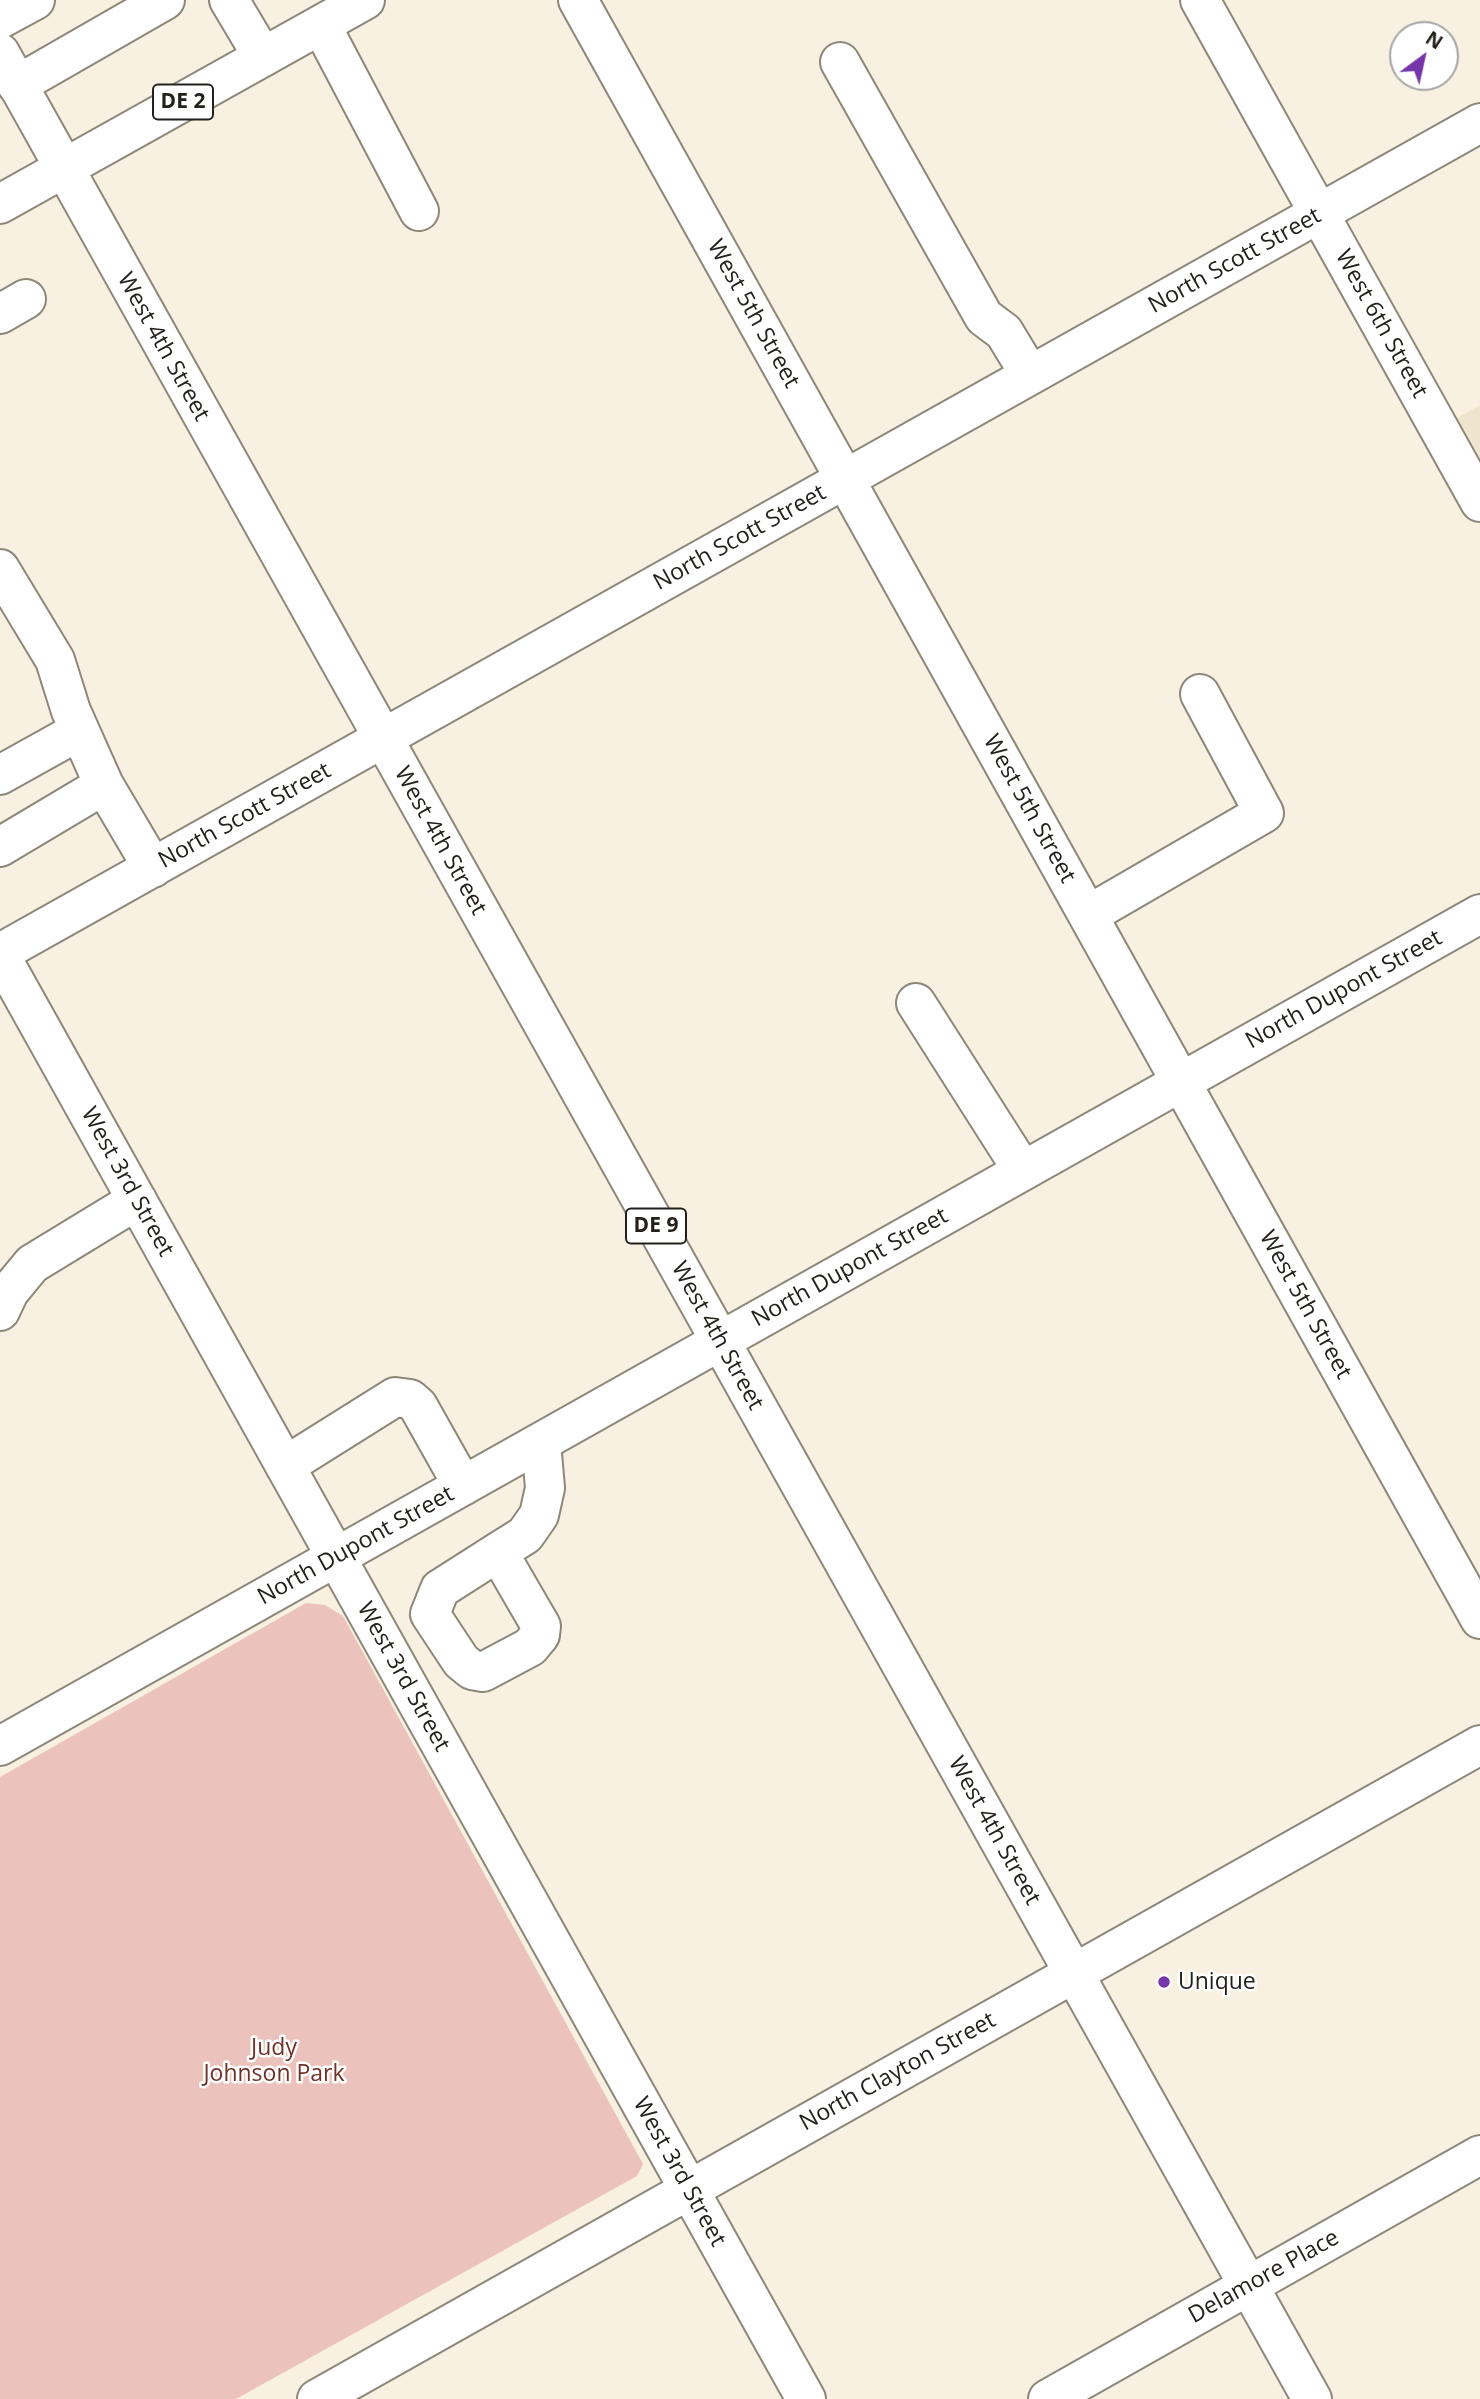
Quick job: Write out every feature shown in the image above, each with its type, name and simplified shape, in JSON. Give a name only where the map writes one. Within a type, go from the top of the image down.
[{"type":"street","points":[[0,19],[35,0]]},
{"type":"street","points":[[9,69],[166,0]]},
{"type":"street","points":[[229,0],[263,57]]},
{"type":"street","name":"DE 2","points":[[0,204],[365,0]]},
{"type":"street","name":"West 5th Street","points":[[578,0],[1480,1619]]},
{"type":"street","name":"West 6th Street","points":[[1200,0],[1480,502]]},
{"type":"street","points":[[321,25],[419,211]]},
{"type":"street","points":[[840,62],[984,317],[1004,332],[1030,375]]},
{"type":"street","name":"West 4th Street","points":[[9,69],[1312,2399]]},
{"type":"street","name":"North Scott Street","points":[[0,954],[1480,123]]},
{"type":"street","points":[[0,569],[55,660],[79,731],[104,785],[153,867]]},
{"type":"street","points":[[1088,915],[1264,813],[1200,694]]},
{"type":"street","points":[[0,775],[79,731]]},
{"type":"street","points":[[0,847],[104,785]]},
{"type":"street","name":"North Dupont Street","points":[[0,1746],[1480,914]]},
{"type":"street","name":"West 3rd Street","points":[[0,954],[806,2399]]},
{"type":"street","points":[[916,1003],[1023,1171]]},
{"type":"street","points":[[0,1311],[9,1292],[32,1264],[136,1200]]},
{"type":"street","points":[[285,1466],[395,1397],[410,1399],[418,1406],[463,1486]]},
{"type":"street","points":[[498,1552],[525,1535],[539,1515],[545,1488],[541,1442]]},
{"type":"street","name":"North Clayton Street","points":[[317,2399],[1480,1745]]},
{"type":"street","name":"Delamore Place","points":[[1048,2399],[1480,2155]]},
{"type":"shaded area","points":[[1480,405],[1480,464],[1455,419]]},
{"type":"green space","name":"Judy Johnson Park","points":[[306,1603],[325,1605],[343,1616],[643,2164],[637,2176],[236,2399],[0,2399],[0,1777]]},
{"type":"place","name":"Unique","points":[[1164,1982]]}]
